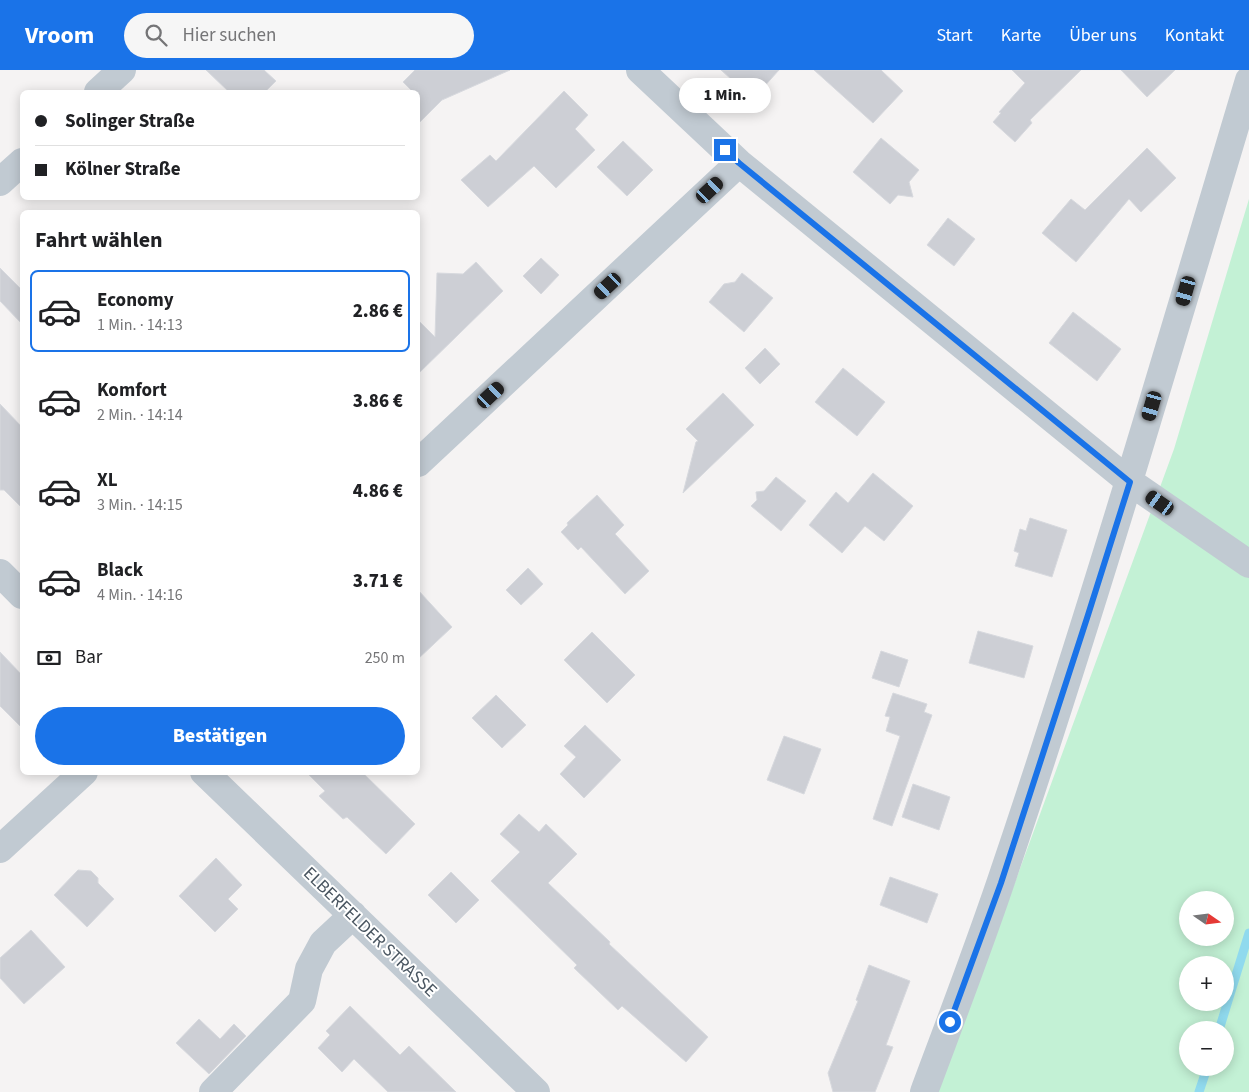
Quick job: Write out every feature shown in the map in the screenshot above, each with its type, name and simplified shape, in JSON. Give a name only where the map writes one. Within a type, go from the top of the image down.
[{"type":"street","points":[[100,90],[122,70]]},
{"type":"street","points":[[640,70],[739,163],[1130,482],[1249,564]]},
{"type":"street","points":[[924,1092],[1004,874],[1130,482],[1249,80]]},
{"type":"street","points":[[420,461],[739,163]]},
{"type":"street","points":[[0,182],[20,164]]},
{"type":"street","points":[[0,572],[20,593]]},
{"type":"street","points":[[0,849],[81,775]]},
{"type":"street","name":"ELBERFELDER STRASSE","points":[[207,775],[536,1092]]},
{"type":"street","points":[[213,1092],[302,1001],[310,969],[323,943],[353,916]]},
{"type":"green space","points":[[1249,199],[1249,1092],[938,1092],[1174,449]]},
{"type":"building","points":[[206,70],[264,70],[276,81],[267,90],[227,90]]},
{"type":"building","points":[[415,70],[510,70],[442,100],[420,122],[420,90],[411,90],[403,82]]},
{"type":"building","points":[[721,70],[779,70],[753,99]]},
{"type":"building","points":[[814,70],[881,70],[903,91],[873,123]]},
{"type":"building","points":[[1012,70],[1081,70],[1030,120],[1032,123],[1015,142],[993,122],[1001,113],[999,112],[1025,83]]},
{"type":"building","points":[[1121,70],[1175,70],[1147,97]]},
{"type":"building","points":[[564,91],[588,115],[575,129],[595,150],[556,188],[534,166],[488,207],[461,180],[490,155],[496,161]]},
{"type":"building","points":[[881,138],[919,170],[909,182],[913,197],[898,195],[890,204],[853,172]]},
{"type":"building","points":[[623,141],[653,170],[627,196],[597,167]]},
{"type":"building","points":[[1147,148],[1176,178],[1141,212],[1129,199],[1076,262],[1042,233],[1071,199],[1085,210]]},
{"type":"building","points":[[948,218],[975,239],[954,266],[927,245]]},
{"type":"building","points":[[541,258],[559,275],[541,294],[523,276]]},
{"type":"building","points":[[476,262],[503,291],[420,372],[420,322],[435,337],[437,273],[463,274]]},
{"type":"building","points":[[0,268],[20,288],[20,322],[0,301]]},
{"type":"building","points":[[742,273],[773,298],[744,332],[709,302],[724,284],[735,282]]},
{"type":"building","points":[[1073,312],[1121,349],[1097,381],[1049,343]]},
{"type":"building","points":[[765,348],[780,364],[760,384],[745,368]]},
{"type":"building","points":[[843,368],[885,402],[857,436],[815,402]]},
{"type":"building","points":[[723,393],[754,425],[683,493],[696,442],[698,441],[686,429]]},
{"type":"building","points":[[0,404],[20,425],[20,506],[4,490],[0,490]]},
{"type":"building","points":[[873,473],[913,506],[884,541],[865,526],[842,553],[809,525],[836,492],[848,503]]},
{"type":"building","points":[[776,477],[806,501],[781,531],[751,506],[757,500],[756,492],[764,491]]},
{"type":"building","points":[[597,495],[624,525],[615,534],[649,571],[625,594],[581,547],[578,550],[561,532],[568,525],[567,523]]},
{"type":"building","points":[[1030,518],[1067,530],[1052,577],[1015,566],[1019,553],[1014,551],[1020,529],[1026,531]]},
{"type":"building","points":[[528,568],[543,584],[521,605],[506,590]]},
{"type":"building","points":[[420,592],[452,627],[420,657]]},
{"type":"building","points":[[978,631],[1033,646],[1024,678],[969,663]]},
{"type":"building","points":[[592,632],[635,675],[607,703],[564,660]]},
{"type":"building","points":[[881,651],[908,660],[899,687],[872,678]]},
{"type":"building","points":[[0,652],[20,673],[20,726],[0,706]]},
{"type":"building","points":[[893,693],[927,704],[924,712],[932,715],[892,826],[873,819],[900,736],[886,731],[890,717],[885,716]]},
{"type":"building","points":[[496,695],[526,725],[502,748],[472,718]]},
{"type":"building","points":[[585,725],[621,760],[584,798],[560,774],[576,757],[564,746]]},
{"type":"building","points":[[784,736],[821,749],[804,794],[767,780]]},
{"type":"building","points":[[309,775],[365,775],[415,824],[386,854],[347,817],[343,819],[319,796],[325,791]]},
{"type":"building","points":[[913,784],[950,797],[939,830],[902,817]]},
{"type":"building","points":[[519,814],[539,832],[546,824],[577,854],[548,883],[610,942],[609,944],[708,1037],[686,1062],[622,1006],[618,1010],[574,968],[577,965],[491,881],[520,852],[500,834]]},
{"type":"building","points":[[216,858],[242,885],[228,899],[238,909],[215,932],[179,896]]},
{"type":"building","points":[[78,870],[91,871],[98,878],[98,883],[114,899],[87,927],[54,895]]},
{"type":"building","points":[[451,872],[479,900],[456,923],[428,895]]},
{"type":"building","points":[[890,877],[938,894],[927,923],[880,905]]},
{"type":"building","points":[[31,930],[65,967],[24,1004],[0,978],[0,958]]},
{"type":"building","points":[[869,965],[910,981],[886,1045],[893,1047],[875,1092],[833,1092],[828,1073],[858,1001],[856,1000]]},
{"type":"building","points":[[350,1006],[400,1055],[409,1046],[456,1092],[388,1092],[354,1059],[342,1072],[318,1048],[330,1035],[326,1031]]},
{"type":"building","points":[[199,1019],[220,1039],[234,1024],[246,1036],[209,1074],[176,1043]]},
{"type":"waterway","points":[[1222,1021],[1249,933]]},
{"type":"waterway","points":[[1199,1092],[1204,1076]]},
{"type":"route","points":[[725,150],[1130,482],[1001,883],[950,1022]]}]
